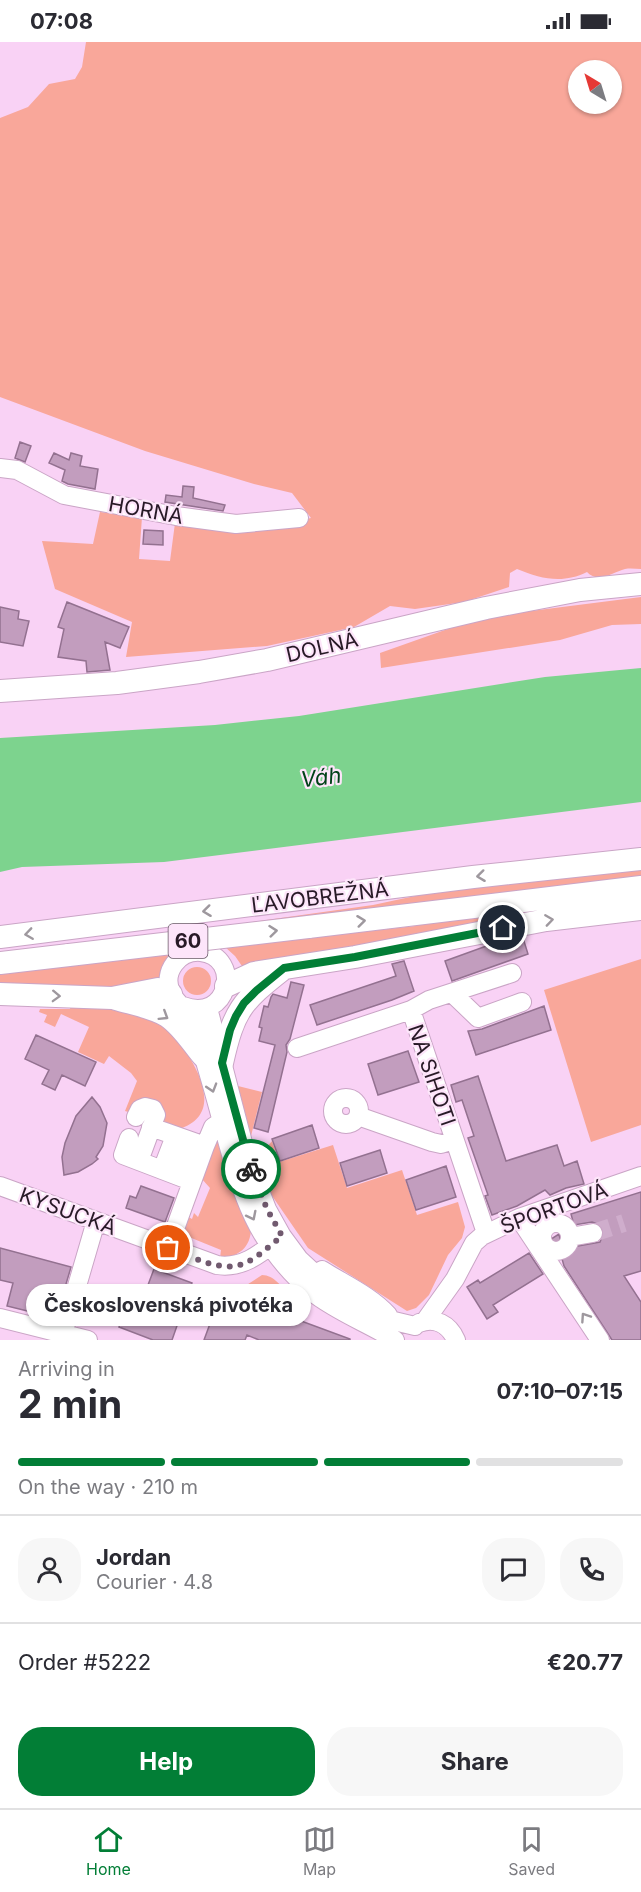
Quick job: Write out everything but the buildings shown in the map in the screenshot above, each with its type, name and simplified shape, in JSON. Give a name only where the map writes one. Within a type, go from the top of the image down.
[{"type":"main road","name":"DOLNÁ","points":[[0,691],[117,683],[199,672],[267,660],[496,606],[580,590],[641,584]]},
{"type":"main road","name":"ĽAVOBREŽNÁ","points":[[0,937],[473,877],[641,859]]},
{"type":"main road","name":"ĽAVOBREŽNÁ","points":[[0,963],[641,887]]},
{"type":"main road","points":[[206,953],[212,942],[232,924],[265,904]]},
{"type":"main road","points":[[226,986],[254,973],[355,957],[546,920],[641,909]]},
{"type":"main road","points":[[99,924],[161,942],[182,956]]},
{"type":"main road","points":[[112,998],[152,1009],[167,1016],[212,1060],[244,1003],[284,968]]},
{"type":"main road","points":[[0,994],[112,998],[158,989],[177,1000]]},
{"type":"street","name":"HORNÁ","points":[[0,468],[17,470],[64,495],[176,516],[236,524],[299,518]]},
{"type":"street","points":[[177,1000],[191,1009],[208,1008],[220,999],[226,986],[224,969],[220,962],[206,953],[189,953],[182,956],[171,969],[169,986],[177,1000],[192,1017],[212,1060],[240,1129],[247,1158],[287,1269],[314,1294],[395,1340]]},
{"type":"street","name":"NA SIHOTI","points":[[297,1048],[411,1010],[429,1000],[512,973]]},
{"type":"street","points":[[452,993],[478,1018],[522,1002]]},
{"type":"street","points":[[208,1008],[212,1060],[222,1121],[246,1202],[276,1241],[347,1302],[373,1316],[415,1329],[438,1322],[452,1334]]},
{"type":"street","name":"NA SIHOTI","points":[[411,1010],[486,1233]]},
{"type":"street","name":"NA SIHOTI","points":[[358,1116],[432,1142],[441,1144],[454,1140]]},
{"type":"street","points":[[222,1121],[240,1129]]},
{"type":"street","points":[[168,1248],[176,1175],[189,1141],[222,1121]]},
{"type":"street","points":[[139,1161],[144,1122],[189,1141]]},
{"type":"street","points":[[129,1138],[123,1155],[176,1175]]},
{"type":"street","points":[[176,1175],[189,1141]]},
{"type":"street","name":"ŠPORTOVÁ","points":[[452,1334],[448,1305],[455,1280],[474,1243],[486,1233],[529,1228],[540,1211],[641,1176]]},
{"type":"street","name":"KYSUCKÁ","points":[[0,1186],[217,1265],[243,1264],[276,1241]]},
{"type":"street","points":[[540,1211],[548,1213],[567,1228],[565,1244],[554,1260],[554,1270]]},
{"type":"street","points":[[63,1334],[96,1221]]},
{"type":"street","points":[[529,1228],[559,1223]]},
{"type":"street","points":[[529,1228],[542,1240],[546,1248],[565,1244],[593,1233]]},
{"type":"street","points":[[529,1228],[600,1340]]},
{"type":"street","name":"ŠPORTOVÁ","points":[[415,1329],[455,1280]]},
{"type":"street","points":[[0,1318],[88,1340]]},
{"type":"shaded area","points":[[86,42],[641,42],[641,569],[625,569],[601,577],[587,572],[569,578],[552,579],[517,569],[510,573],[509,587],[464,602],[415,609],[390,606],[354,627],[267,646],[126,657],[132,622],[55,589],[42,541],[93,544],[100,512],[142,517],[139,559],[170,561],[175,523],[257,529],[311,518],[292,493],[145,451],[0,397],[0,118],[28,107],[49,84],[75,79],[82,67]]},
{"type":"shaded area","points":[[641,597],[641,624],[612,625],[560,640],[381,668],[380,653],[459,625],[515,613]]},
{"type":"shaded area","points":[[641,868],[641,879],[231,925],[373,905],[443,890]]},
{"type":"shaded area","points":[[641,896],[244,969],[225,947],[415,926],[415,922]]},
{"type":"shaded area","points":[[170,953],[163,964],[159,982],[101,990],[0,985],[0,972]]},
{"type":"shaded area","points":[[641,959],[641,1125],[591,1142],[544,990]]},
{"type":"shaded area","points":[[197,967],[207,971],[211,981],[207,991],[197,995],[187,991],[183,981],[187,971]]},
{"type":"shaded area","points":[[71,1005],[126,1010],[148,1015],[164,1023],[192,1061],[203,1087],[202,1111],[195,1121],[182,1128],[125,1111],[137,1081],[131,1073],[109,1056],[104,1064],[78,1052],[89,1027],[61,1014],[55,1027],[44,1022],[47,1015],[39,1012],[40,1009],[70,1009]]},
{"type":"shaded area","points":[[238,1086],[262,1092],[251,1136]]},
{"type":"shaded area","points":[[272,1141],[279,1162],[333,1145],[347,1188],[402,1170],[417,1215],[458,1202],[465,1227],[462,1238],[448,1255],[429,1295],[416,1308],[407,1311],[308,1248],[268,1190],[258,1158]]},
{"type":"shaded area","points":[[219,1142],[251,1228],[249,1241],[242,1250],[232,1256],[220,1258],[221,1250],[184,1235],[183,1226],[187,1216],[192,1219],[194,1213],[198,1217],[210,1188],[201,1178],[213,1145]]},
{"type":"shaded area","points":[[262,1275],[274,1279],[290,1296],[283,1303],[242,1288]]},
{"type":"water","name":"Váh","points":[[641,668],[641,802],[164,862],[22,867],[0,872],[0,738],[215,725],[299,716],[545,677]]},
{"type":"tunnel","points":[[593,1233],[624,1223]]},
{"type":"way so far","points":[[168,1248],[217,1265],[235,1266],[250,1260],[282,1236],[267,1209],[251,1169]]},
{"type":"place","name":"Československá pivotéka","points":[[168,1248]]},
{"type":"route","points":[[251,1169],[222,1063],[236,1016],[244,1003],[256,991],[284,968],[355,957],[503,928]]}]
